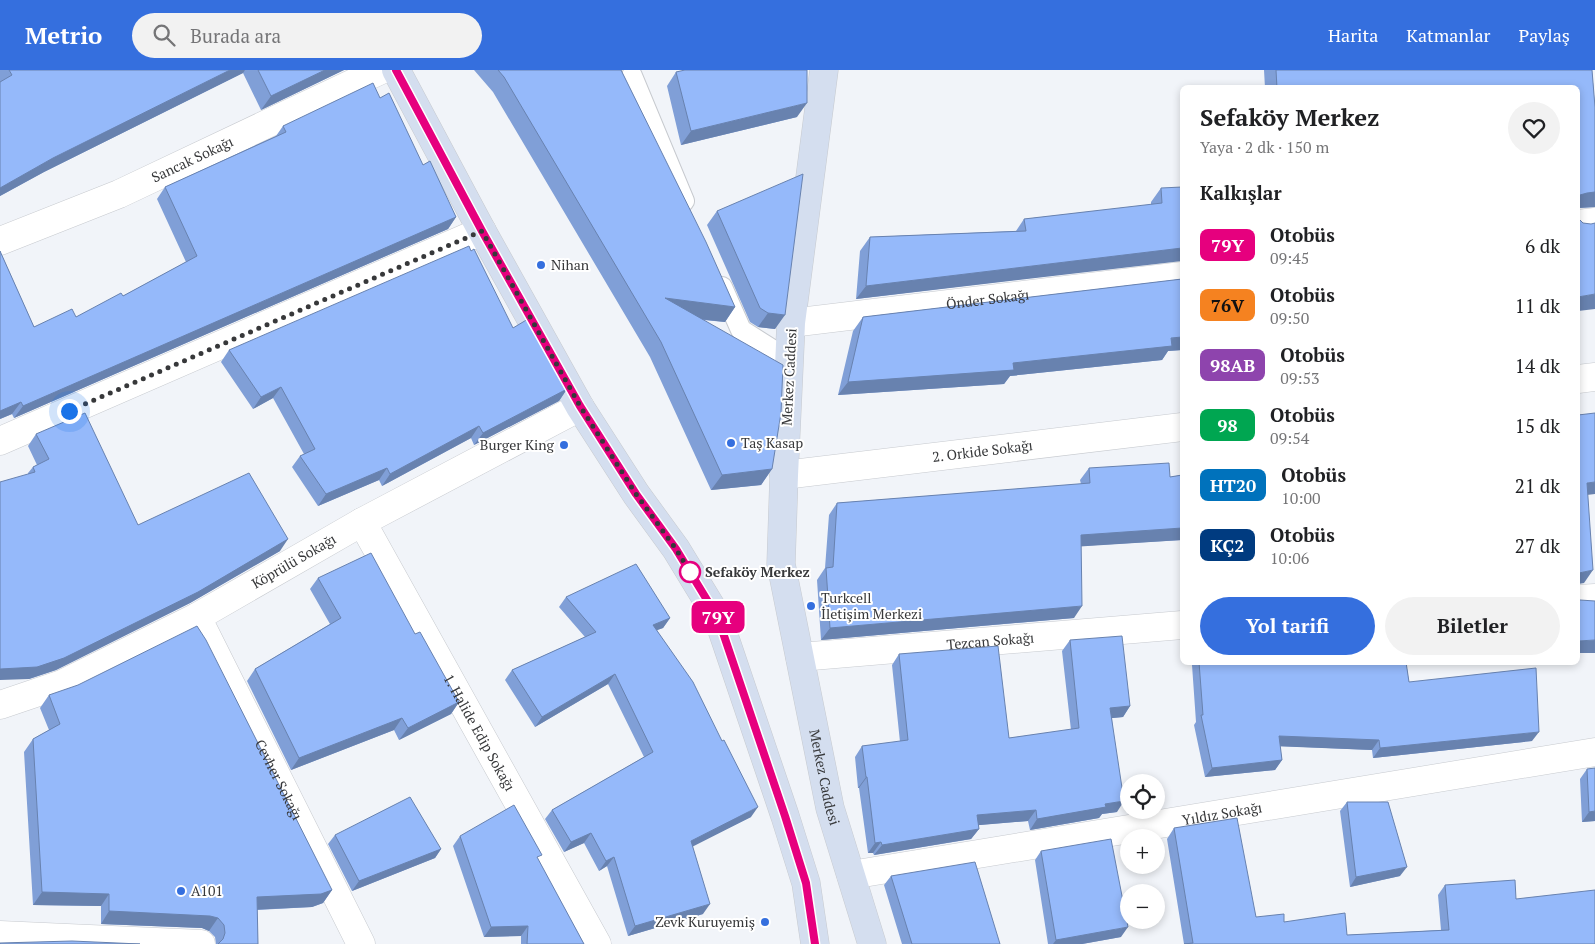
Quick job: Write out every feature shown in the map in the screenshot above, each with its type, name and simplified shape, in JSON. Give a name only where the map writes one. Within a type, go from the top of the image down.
[{"type":"main road","points":[[396,70],[482,231],[580,406],[636,494],[676,549],[718,618],[806,883],[815,944]]},
{"type":"main road","name":"Merkez Caddesi","points":[[824,70],[792,323],[781,564],[830,808],[872,944]]},
{"type":"street","name":"Sancak Sokağı","points":[[0,241],[120,194],[381,70]]},
{"type":"street","points":[[1580,224],[1595,222]]},
{"type":"street","points":[[0,440],[482,231]]},
{"type":"street","name":"Önder Sokağı","points":[[792,323],[1180,276]]},
{"type":"street","points":[[1580,379],[1595,377]]},
{"type":"street","name":"Köprülü Sokağı","points":[[0,704],[62,684],[197,617],[362,522],[580,406]]},
{"type":"street","name":"2. Orkide Sokağı","points":[[784,475],[1180,427]]},
{"type":"street","name":"1. Halide Edip Sokağı","points":[[362,522],[597,944]]},
{"type":"street","points":[[1580,599],[1595,598]]},
{"type":"street","name":"Cevher Sokağı","points":[[197,617],[361,944]]},
{"type":"street","name":"Tezcan Sokağı","points":[[800,657],[1180,625]]},
{"type":"street","name":"Yıldız Sokağı","points":[[851,874],[1595,752]]},
{"type":"street","points":[[0,934],[141,943],[202,944]]},
{"type":"lane","points":[[632,76],[690,214]]},
{"type":"lane","points":[[714,268],[741,330],[790,361]]},
{"type":"building","points":[[9,70],[230,70],[53,158],[0,188],[0,82],[12,75]]},
{"type":"building","points":[[258,70],[325,70],[271,96]]},
{"type":"building","points":[[498,70],[621,70],[706,242],[735,307],[665,298],[783,365],[781,413],[772,469],[722,475],[661,342],[504,77]]},
{"type":"building","points":[[685,70],[807,70],[807,103],[691,131],[676,72]]},
{"type":"building","points":[[1276,70],[1592,70],[1595,107],[1595,192],[1580,195],[1580,85],[1277,85]]},
{"type":"building","points":[[373,83],[380,98],[389,93],[423,165],[430,161],[456,217],[23,406],[21,402],[0,411],[0,251],[34,327],[72,309],[76,317],[121,293],[123,296],[197,256],[165,187],[286,132],[283,126]]},
{"type":"building","points":[[803,174],[785,315],[768,313],[760,308],[717,211]]},
{"type":"building","points":[[1180,187],[1180,248],[866,286],[870,237],[1026,231],[1024,219],[1162,203],[1161,188]]},
{"type":"building","points":[[1580,220],[1583,223],[1595,223],[1595,294],[1580,297]]},
{"type":"building","points":[[469,246],[471,251],[474,249],[513,328],[528,319],[567,389],[483,433],[479,426],[390,474],[387,468],[326,494],[300,456],[315,449],[281,387],[261,397],[229,350]]},
{"type":"building","points":[[1180,279],[1180,337],[1171,338],[1172,346],[1013,363],[1014,370],[848,382],[863,317]]},
{"type":"building","points":[[85,413],[138,525],[249,473],[288,539],[198,592],[64,658],[37,667],[0,669],[0,482],[35,472],[33,467],[49,459],[36,434]]},
{"type":"building","points":[[1595,413],[1595,482],[1587,483],[1593,570],[1580,573],[1580,415]]},
{"type":"building","points":[[1169,463],[1170,477],[1180,475],[1180,528],[1081,535],[1082,606],[830,628],[826,568],[833,567],[837,503],[1090,483],[1089,468]]},
{"type":"building","points":[[371,553],[415,634],[420,632],[459,702],[408,728],[402,718],[299,758],[255,669],[341,618],[318,578]]},
{"type":"building","points":[[636,564],[670,618],[653,625],[693,682],[758,807],[691,841],[710,904],[635,926],[614,857],[606,861],[591,833],[571,842],[552,810],[653,752],[615,674],[542,717],[512,670],[596,632],[566,597]]},
{"type":"building","points":[[1580,600],[1595,601],[1595,640],[1580,641]]},
{"type":"building","points":[[197,626],[206,640],[332,890],[321,894],[257,897],[258,944],[218,944],[223,939],[225,933],[224,925],[218,918],[210,916],[109,911],[109,894],[42,892],[33,739],[60,724],[49,695],[78,685]]},
{"type":"building","points":[[1122,636],[1130,706],[1110,708],[1120,774],[1120,802],[1105,804],[1106,807],[1037,819],[1036,810],[977,815],[979,829],[882,845],[881,842],[875,843],[862,746],[908,740],[899,654],[998,646],[1009,738],[1079,728],[1070,640]]},
{"type":"building","points":[[1199,665],[1406,665],[1409,682],[1536,668],[1539,732],[1380,748],[1379,740],[1279,736],[1282,760],[1212,768],[1201,715],[1203,715]]},
{"type":"building","points":[[1595,768],[1595,811],[1589,812],[1587,769]]},
{"type":"building","points":[[410,797],[441,849],[359,881],[335,835]]},
{"type":"building","points":[[1347,802],[1388,802],[1407,867],[1356,877]]},
{"type":"building","points":[[514,805],[542,855],[537,857],[584,944],[527,944],[528,926],[491,927],[460,836]]},
{"type":"building","points":[[1237,818],[1256,917],[1284,914],[1284,922],[1345,913],[1347,935],[1449,930],[1445,885],[1515,880],[1516,899],[1595,890],[1595,944],[1184,944],[1193,943],[1174,828]]},
{"type":"building","points":[[1111,839],[1120,886],[1120,928],[1056,940],[1041,851]]},
{"type":"building","points":[[975,862],[1000,944],[912,944],[891,876]]},
{"type":"building","points":[[72,941],[140,944],[0,944],[0,943]]},
{"type":"bus line","name":"79Y","points":[[396,70],[482,231],[580,406],[636,494],[676,549],[718,618],[806,883],[815,944]]},
{"type":"place","name":"Nihan","points":[[541,265]]},
{"type":"place","name":"Taş Kasap","points":[[731,443]]},
{"type":"place","name":"Burger King","points":[[564,445]]},
{"type":"place","name":"Sefaköy Merkez","points":[[690,572]]},
{"type":"place","name":"Turkcell İletişim Merkezi","points":[[811,606]]},
{"type":"place","name":"A101","points":[[181,891]]},
{"type":"place","name":"Zevk Kuruyemiş","points":[[765,922]]},
{"type":"route","points":[[69,411],[482,231],[580,406],[636,494],[676,549],[693,577],[690,572]]}]
